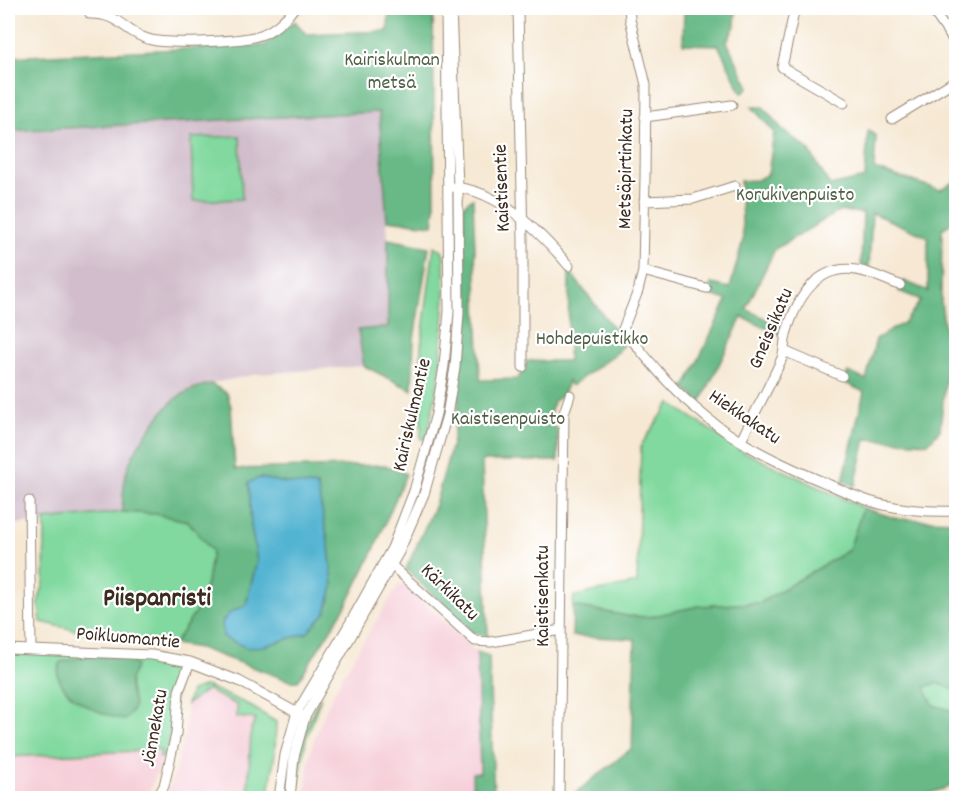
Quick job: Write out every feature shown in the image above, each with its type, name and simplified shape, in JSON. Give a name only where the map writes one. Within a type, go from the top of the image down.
[{"type":"street","points":[[90,14],[104,14],[113,17],[134,33],[155,42],[236,40],[263,34],[288,16],[294,8]]},
{"type":"street","name":"Kairiskulmantie","points":[[446,8],[445,52],[454,187]]},
{"type":"street","name":"Kairiskulmantie","points":[[279,798],[285,755],[301,715],[389,562],[414,491],[436,414],[449,312],[454,187],[452,8]]},
{"type":"street","name":"Kaistisentie","points":[[518,8],[523,367]]},
{"type":"street","name":"Metsäpirtinkatu","points":[[623,330],[639,291],[643,271],[645,77],[629,8]]},
{"type":"street","points":[[795,8],[782,67],[844,103]]},
{"type":"street","points":[[931,8],[957,44]]},
{"type":"street","points":[[892,119],[957,80]]},
{"type":"street","points":[[645,117],[732,105]]},
{"type":"street","points":[[644,201],[693,199],[735,186]]},
{"type":"street","points":[[454,187],[482,195],[521,217],[569,266]]},
{"type":"street","name":"Gneissikatu","points":[[741,441],[784,351],[788,329],[805,292],[823,276],[839,270],[855,270],[900,285]]},
{"type":"street","points":[[643,271],[706,288]]},
{"type":"street","name":"Hiekkakatu","points":[[623,330],[684,398],[715,424],[784,466],[870,501],[922,510],[957,511]]},
{"type":"street","points":[[784,351],[842,376]]},
{"type":"street","name":"Kaistisenkatu","points":[[559,798],[564,413],[570,395]]},
{"type":"street","points":[[29,501],[31,649]]},
{"type":"street","name":"Kärkikatu","points":[[389,562],[475,641],[491,642],[561,630]]},
{"type":"street","name":"Poikluomantie","points":[[8,649],[152,655],[190,662],[239,681],[301,715]]},
{"type":"street","name":"Jännekatu","points":[[157,798],[164,786],[176,734],[179,691],[190,662]]},
{"type":"street","name":"Kairiskulmantie","points":[[290,798],[301,715]]},
{"type":"shaded area","points":[[380,112],[388,238],[388,327],[358,331],[364,366],[258,374],[198,386],[179,396],[142,440],[127,470],[122,512],[8,525],[8,131]]},
{"type":"shaded area","points":[[399,584],[403,584],[477,652],[480,773],[472,773],[473,798],[305,798],[308,763],[314,739],[329,702],[342,676]]},
{"type":"shaded area","points":[[8,663],[131,670],[165,676],[165,750],[146,798],[8,798]]},
{"type":"shaded area","points":[[209,689],[250,707],[259,736],[250,798],[166,798],[178,764],[187,704]]},
{"type":"green space","name":"Kairiskulman metsä","points":[[389,8],[433,8],[435,207],[433,225],[387,220],[379,112],[8,131],[8,57],[265,45],[295,21],[306,34],[388,31]]},
{"type":"green space","points":[[684,8],[736,8],[735,26],[727,42],[749,87],[742,93],[718,45],[683,44]]},
{"type":"green space","name":"Korukivenpuisto","points":[[752,107],[763,107],[782,129],[809,150],[830,186],[865,178],[868,130],[876,136],[874,169],[940,190],[956,181],[956,220],[942,229],[941,301],[948,355],[940,430],[928,443],[866,439],[855,486],[843,481],[864,392],[843,382],[848,372],[866,380],[876,339],[905,322],[921,300],[899,291],[904,281],[928,291],[928,237],[872,213],[869,267],[861,265],[863,213],[839,211],[775,249],[746,309],[782,327],[779,334],[742,317],[701,402],[681,386],[686,386],[727,300],[708,294],[711,284],[730,288],[743,240],[740,181],[757,180],[768,174],[774,132]]},
{"type":"green space","points":[[240,136],[242,199],[193,201],[191,138]]},
{"type":"green space","name":"Kaistisenpuisto","points":[[473,198],[480,380],[518,379],[527,361],[568,361],[569,271],[622,339],[622,346],[618,352],[571,386],[568,381],[563,393],[554,401],[550,414],[552,425],[558,430],[558,461],[482,461],[488,636],[474,634],[406,569],[435,505],[452,444],[459,400],[455,398],[466,299],[463,207]]},
{"type":"green space","points":[[388,239],[429,247],[414,339],[412,390],[364,366],[358,330],[388,327]]},
{"type":"green space","points":[[434,246],[442,250],[444,256],[445,296],[440,373],[428,433],[426,439],[421,439],[421,346]]},
{"type":"green space","points":[[211,384],[227,393],[231,407],[235,469],[385,465],[406,474],[373,552],[347,604],[298,681],[290,681],[199,648],[174,644],[195,613],[207,583],[212,551],[188,521],[155,514],[122,512],[127,470],[142,440],[158,418],[181,395]],"holes":[[[260,478],[317,486],[329,546],[333,585],[326,612],[284,640],[264,646],[229,613],[246,605],[257,561],[251,525],[249,483]]]},
{"type":"green space","points":[[670,403],[742,451],[863,508],[849,550],[760,603],[699,606],[649,617],[627,616],[573,606],[574,596],[637,583],[641,445]]},
{"type":"green space","points":[[863,508],[898,519],[956,521],[956,690],[937,683],[925,687],[933,705],[956,712],[956,785],[914,798],[575,798],[573,795],[632,748],[635,639],[572,636],[573,606],[627,616],[649,617],[699,606],[760,603],[849,550]]},
{"type":"green space","points":[[122,512],[155,514],[188,521],[212,551],[207,583],[195,613],[174,644],[83,632],[41,622],[38,602],[44,583],[45,520]]},
{"type":"green space","points":[[8,651],[91,655],[130,681],[128,658],[163,663],[173,671],[176,678],[167,755],[160,758],[160,750],[8,757]]},
{"type":"green space","points":[[477,652],[489,656],[494,798],[473,798],[472,773],[480,773]]},
{"type":"green space","points":[[91,655],[128,658],[136,666],[130,680],[133,710],[124,720],[86,705],[62,685],[58,674],[60,662]]},
{"type":"green space","points":[[937,683],[956,690],[956,712],[933,705],[924,687]]},
{"type":"green space","points":[[206,686],[247,704],[276,722],[275,753],[269,794],[266,797],[249,796],[248,792],[251,729],[256,719],[237,717],[237,705],[208,689],[187,704],[191,691]]},
{"type":"green space","points":[[321,697],[306,739],[297,795],[293,796],[301,744],[314,708]]},
{"type":"water","points":[[260,478],[317,486],[329,546],[333,586],[326,612],[307,633],[264,646],[247,648],[223,637],[222,622],[229,613],[246,605],[257,561],[251,525],[249,482]]},
{"type":"district","name":"Piispanristi","points":[[157,599]]},
{"type":"park label","name":"Hohdepuistikko","points":[[592,340]]}]
